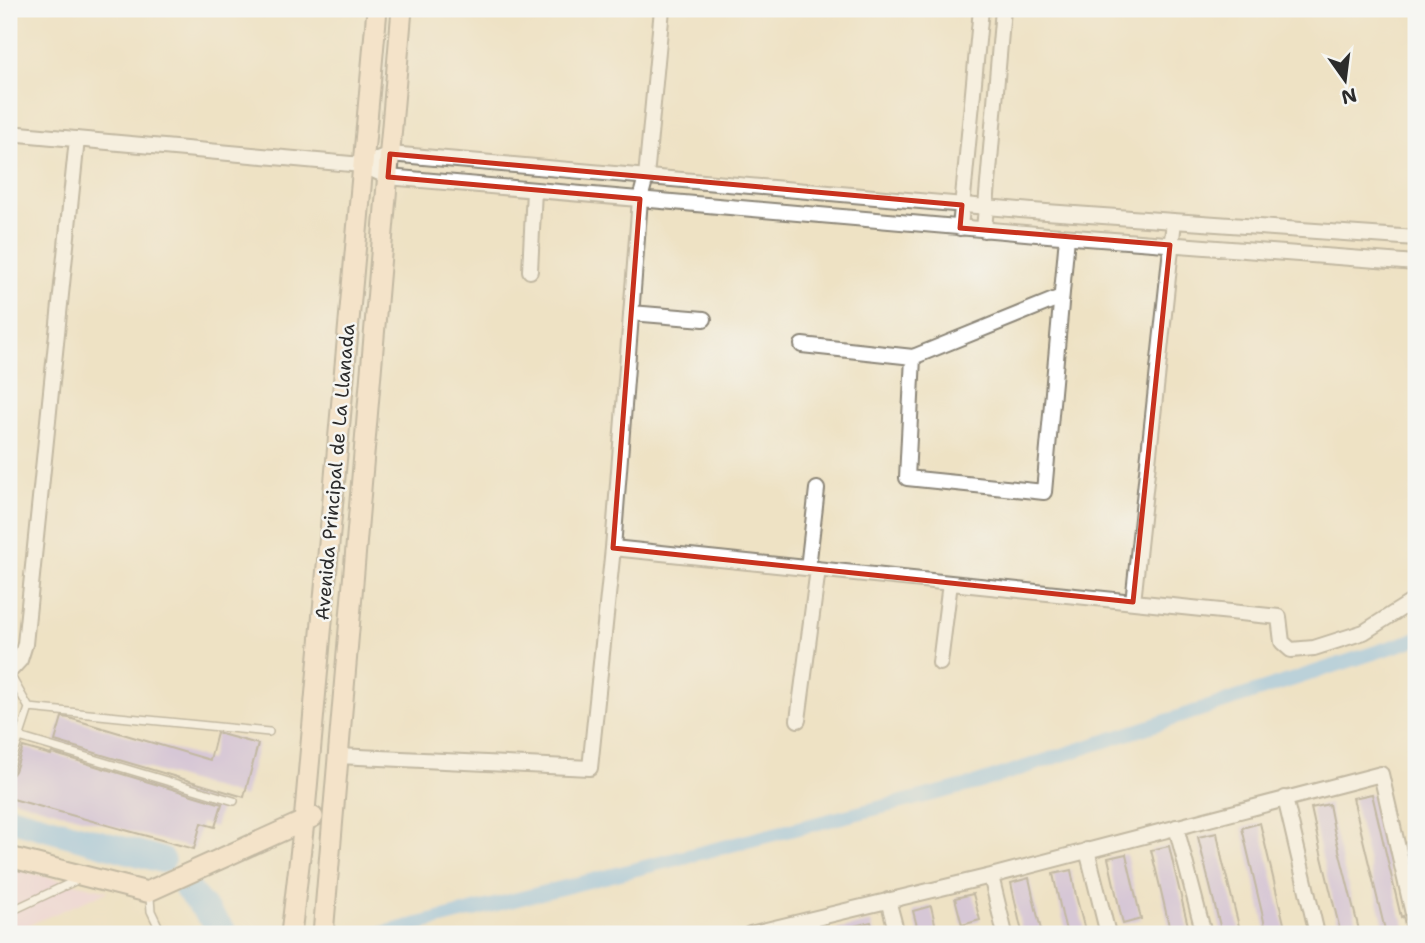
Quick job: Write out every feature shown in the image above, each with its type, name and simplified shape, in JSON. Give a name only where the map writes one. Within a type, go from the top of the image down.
[{"type":"main road","name":"Avenida Principal de La Llanada","points":[[291,934],[304,822],[377,9]]},
{"type":"main road","name":"Avenida Principal de La Llanada","points":[[323,934],[402,9]]},
{"type":"main road","points":[[9,857],[147,892],[304,822],[321,813],[334,797]]},
{"type":"main road","points":[[304,822],[319,826],[330,842]]},
{"type":"street","points":[[338,756],[590,768],[612,548],[640,199],[646,177],[662,9]]},
{"type":"street","points":[[960,228],[981,9]]},
{"type":"street","points":[[984,230],[1003,9]]},
{"type":"street","points":[[9,133],[362,165],[388,177],[1067,237],[1416,263]]},
{"type":"street","points":[[9,672],[20,660],[25,644],[78,139]]},
{"type":"street","points":[[362,165],[390,154],[986,207],[1416,238]]},
{"type":"street","points":[[530,271],[534,190]]},
{"type":"street","points":[[1133,602],[1174,221]]},
{"type":"street","points":[[913,357],[907,478],[1044,492],[1067,237]]},
{"type":"street","points":[[803,345],[913,357],[1061,297]]},
{"type":"street","points":[[631,313],[704,319]]},
{"type":"street","points":[[798,720],[813,569],[817,489]]},
{"type":"street","points":[[612,548],[1279,617],[1282,642],[1291,650],[1314,648],[1364,632],[1416,599]]},
{"type":"street","points":[[940,663],[950,583]]},
{"type":"street","points":[[750,934],[797,928],[888,900],[991,876],[1381,774],[1416,927]]},
{"type":"street","points":[[1285,798],[1317,934]]},
{"type":"street","points":[[1176,827],[1204,934]]},
{"type":"street","points":[[1087,850],[1108,934]]},
{"type":"street","points":[[991,876],[1005,934]]},
{"type":"street","points":[[888,900],[897,934]]},
{"type":"lane","points":[[9,672],[29,708],[9,769]]},
{"type":"lane","points":[[29,708],[270,732]]},
{"type":"lane","points":[[9,734],[234,802]]},
{"type":"lane","points":[[9,912],[88,876]]},
{"type":"lane","points":[[147,892],[150,911],[162,934]]},
{"type":"highlighted area","points":[[390,154],[962,205],[960,228],[1170,245],[1133,602],[613,548],[640,199],[388,177]]},
{"type":"shaded area","points":[[9,868],[109,891],[9,933]]},
{"type":"building","points":[[62,717],[210,760],[217,733],[258,744],[244,797],[55,741]]},
{"type":"building","points":[[23,747],[51,755],[52,753],[222,804],[215,827],[201,823],[194,849],[9,798],[10,775],[15,771]]},
{"type":"building","points":[[1372,794],[1407,934],[1386,934],[1353,798]]},
{"type":"building","points":[[1329,804],[1360,934],[1341,934],[1320,849],[1311,808]]},
{"type":"building","points":[[1260,823],[1286,932],[1278,934],[1267,934],[1242,828]]},
{"type":"building","points":[[1217,833],[1241,934],[1222,934],[1198,837]]},
{"type":"building","points":[[1169,846],[1190,934],[1171,934],[1151,850]]},
{"type":"building","points":[[1126,854],[1141,919],[1123,924],[1108,858]]},
{"type":"building","points":[[1071,870],[1086,934],[1067,934],[1062,915],[1053,874]]},
{"type":"building","points":[[1029,878],[1042,934],[1023,934],[1020,924],[1011,883]]},
{"type":"building","points":[[973,894],[980,920],[962,925],[955,898]]},
{"type":"building","points":[[931,906],[937,932],[919,934],[913,911]]},
{"type":"building","points":[[871,922],[874,934],[838,934],[837,930]]},
{"type":"waterway","points":[[379,934],[977,783],[1416,638]]},
{"type":"waterway","points":[[9,818],[162,860]]},
{"type":"waterway","points":[[187,889],[226,934]]}]
